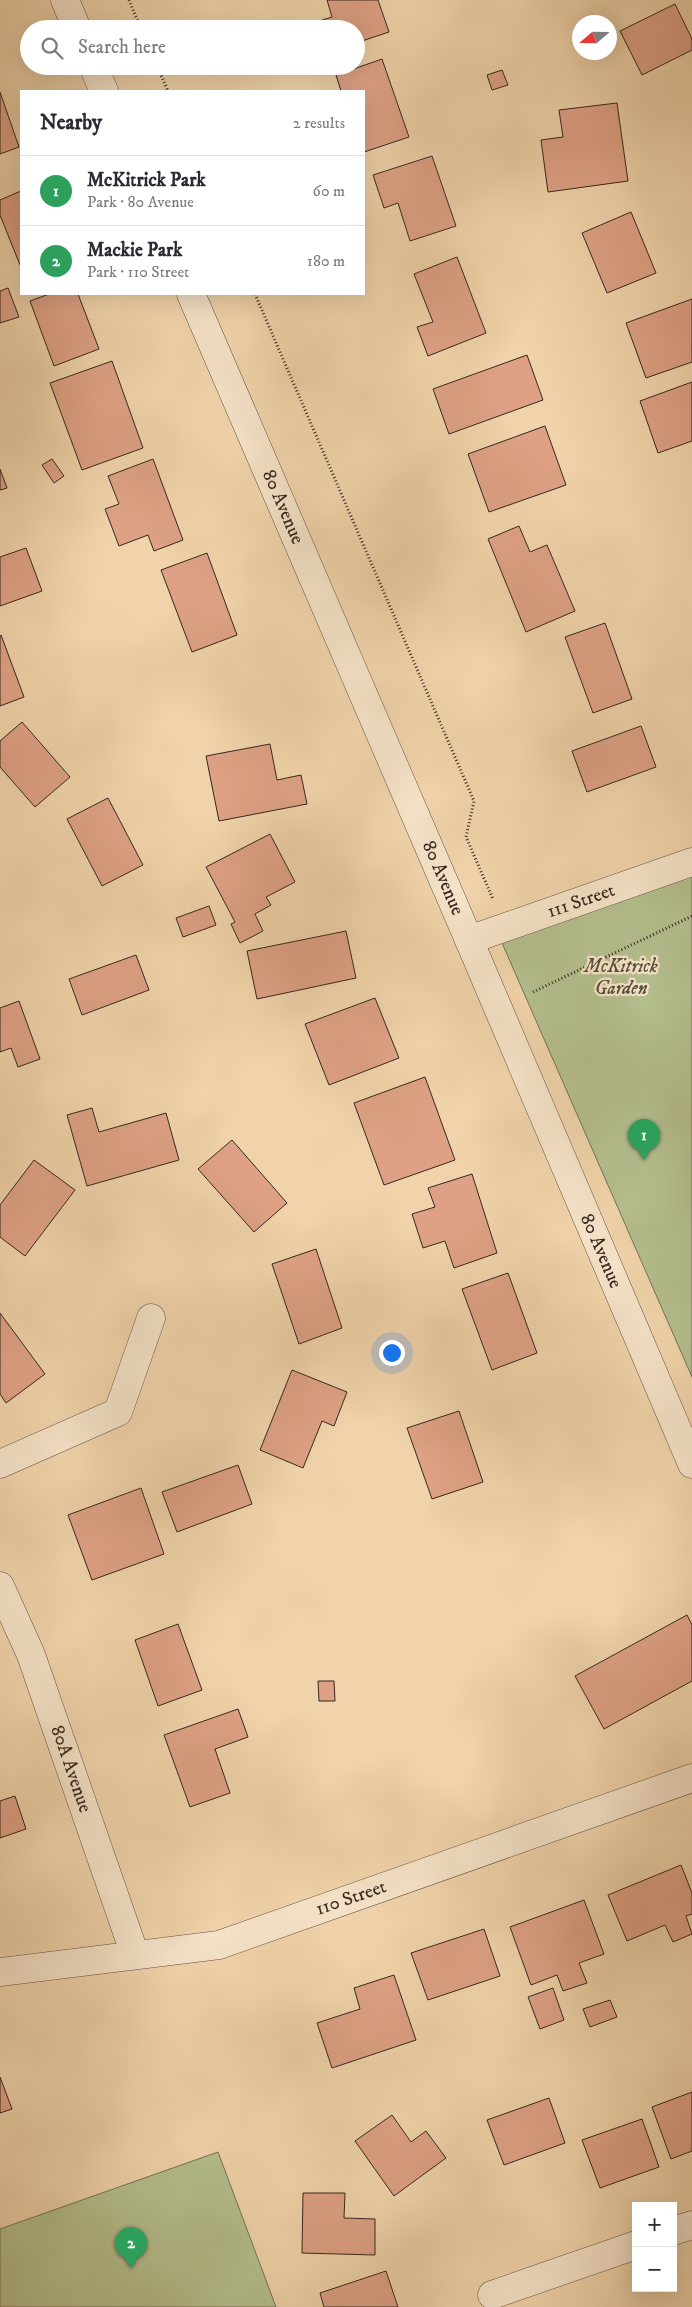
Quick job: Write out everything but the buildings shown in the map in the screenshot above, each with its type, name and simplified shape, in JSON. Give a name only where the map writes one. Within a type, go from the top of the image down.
[{"type":"street","points":[[65,0],[73,20]]},
{"type":"street","points":[[97,75],[104,90]]},
{"type":"street","name":"80 Avenue","points":[[191,295],[692,1464]]},
{"type":"street","name":"111 Street","points":[[469,940],[692,862]]},
{"type":"street","points":[[0,1464],[118,1412],[152,1318]]},
{"type":"street","name":"80A Avenue","points":[[0,1586],[31,1655],[135,1955]]},
{"type":"street","name":"110 Street","points":[[0,1972],[219,1945],[692,1778]]},
{"type":"street","points":[[677,2231],[692,2225]]},
{"type":"street","points":[[492,2295],[632,2246]]},
{"type":"path","points":[[129,0],[137,20]]},
{"type":"path","points":[[161,75],[168,90]]},
{"type":"path","points":[[255,295],[474,801],[466,837],[491,897]]},
{"type":"path","points":[[533,992],[692,916]]},
{"type":"green space","name":"McKitrick Garden","points":[[692,865],[692,1377],[502,943]]},
{"type":"green space","points":[[218,2152],[276,2307],[0,2307],[0,2229]]},
{"type":"place","name":"McKitrick Park","points":[[644,1160]]},
{"type":"place","name":"Mackie Park","points":[[131,2268]]}]
